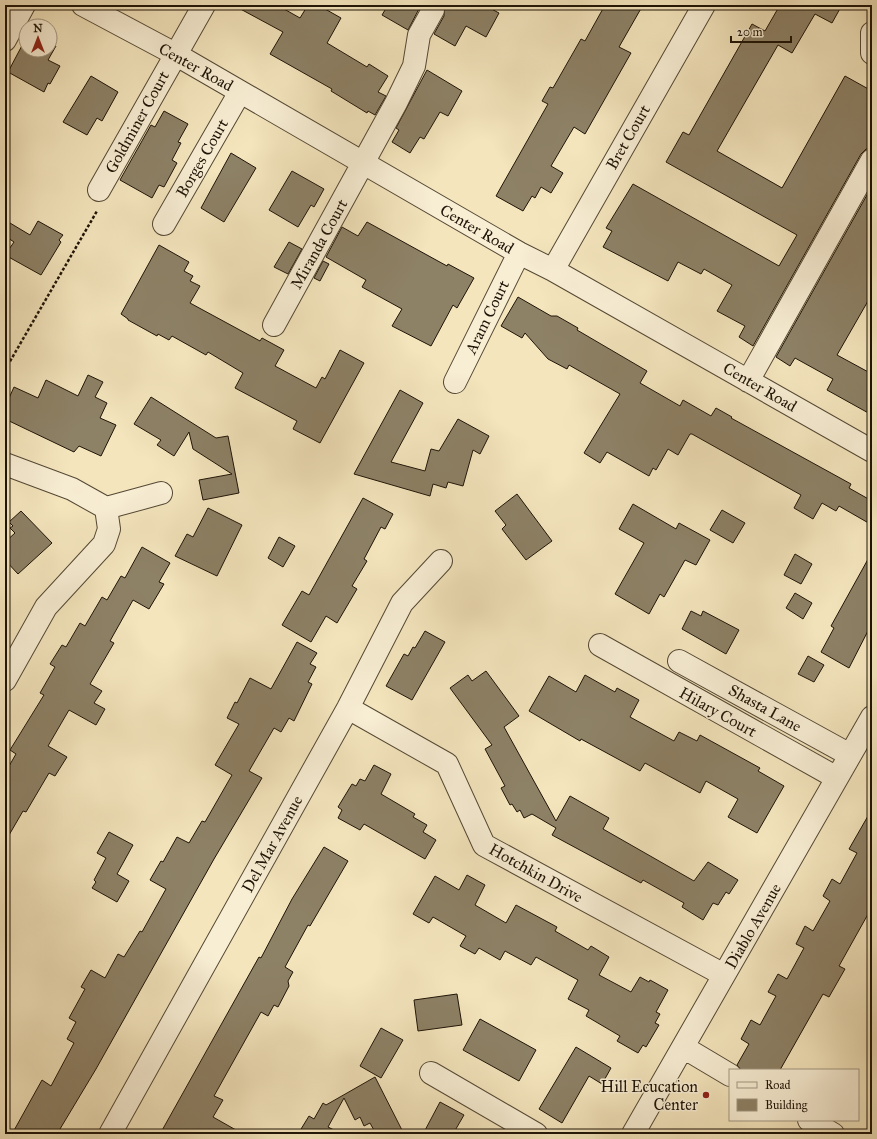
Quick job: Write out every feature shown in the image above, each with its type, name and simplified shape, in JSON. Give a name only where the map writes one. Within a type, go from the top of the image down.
[{"type":"street","points":[[5,40],[24,5]]},
{"type":"street","name":"Center Road","points":[[83,5],[175,54],[519,253],[553,270],[872,451]]},
{"type":"street","name":"Goldminer Court","points":[[99,190],[204,5]]},
{"type":"street","name":"Bret Court","points":[[553,270],[704,5]]},
{"type":"street","name":"Miranda Court","points":[[274,325],[364,163],[409,78],[414,66],[419,35],[433,10]]},
{"type":"street","points":[[872,33],[872,54]]},
{"type":"street","name":"Borges Court","points":[[164,224],[240,92]]},
{"type":"street","points":[[748,381],[872,160]]},
{"type":"street","name":"Aram Court","points":[[455,382],[519,253]]},
{"type":"street","points":[[5,464],[72,489],[106,508],[161,493]]},
{"type":"street","points":[[5,680],[46,607],[104,544],[109,529],[106,508]]},
{"type":"street","name":"Del Mar Avenue","points":[[110,1134],[348,708],[402,603],[441,561]]},
{"type":"street","name":"Hilary Court","points":[[600,645],[837,778]]},
{"type":"street","name":"Shasta Lane","points":[[679,661],[850,755]]},
{"type":"street","name":"Hotchkin Drive","points":[[348,708],[447,764],[484,845],[724,975]]},
{"type":"street","name":"Diablo Avenue","points":[[633,1134],[872,717]]},
{"type":"street","points":[[683,1047],[729,1074]]},
{"type":"street","points":[[432,1073],[536,1134]]},
{"type":"street","points":[[811,1121],[833,1134]]},
{"type":"path","points":[[5,370],[97,210],[99,190]]},
{"type":"building","points":[[233,5],[277,5],[300,18],[308,5],[318,5],[341,18],[327,43],[367,67],[369,64],[388,76],[378,92],[386,96],[375,115],[368,111],[367,113],[331,91],[332,89],[270,54],[283,32]]},
{"type":"building","points":[[388,5],[421,5],[408,30],[382,15]]},
{"type":"building","points":[[444,5],[484,5],[499,13],[486,37],[466,26],[455,46],[434,34],[444,16]]},
{"type":"building","points":[[605,5],[643,5],[619,47],[631,53],[585,134],[574,127],[551,166],[563,173],[551,193],[541,187],[535,198],[532,196],[523,211],[496,196],[548,104],[542,101],[550,87],[553,88],[581,39],[585,41]]},
{"type":"building","points":[[780,5],[842,5],[832,23],[815,14],[792,53],[778,45],[717,151],[782,188],[845,76],[872,91],[872,148],[866,149],[861,154],[753,346],[739,337],[745,326],[717,311],[732,285],[704,269],[701,274],[678,262],[668,281],[603,247],[612,231],[606,228],[633,184],[779,266],[797,235],[666,162],[683,132],[689,135],[752,24],[765,31]]},
{"type":"building","points":[[18,53],[18,58],[49,58],[48,60],[60,66],[50,84],[48,83],[44,92],[8,72]]},
{"type":"building","points":[[427,70],[462,91],[448,116],[440,112],[424,139],[420,137],[410,153],[392,142],[399,130],[396,128]]},
{"type":"building","points":[[91,76],[118,92],[102,121],[97,118],[87,135],[63,122]]},
{"type":"building","points":[[164,111],[188,124],[178,142],[181,143],[172,160],[177,163],[164,187],[159,185],[152,198],[120,180],[151,125],[155,127]]},
{"type":"building","points":[[231,153],[256,168],[224,222],[201,208]]},
{"type":"building","points":[[292,171],[324,189],[314,207],[311,205],[298,227],[269,210]]},
{"type":"building","points":[[872,186],[872,294],[837,355],[872,374],[872,415],[827,390],[833,379],[795,358],[790,366],[776,357]]},
{"type":"building","points":[[5,220],[30,235],[38,221],[63,235],[59,240],[61,242],[41,275],[5,255],[14,242],[5,236]]},
{"type":"building","points":[[367,222],[447,266],[448,264],[474,278],[457,308],[453,305],[431,346],[392,326],[402,309],[362,287],[366,280],[326,257],[342,227],[358,236]]},
{"type":"building","points":[[289,242],[302,249],[288,274],[274,267]]},
{"type":"building","points":[[159,245],[189,262],[184,271],[193,276],[190,281],[200,286],[190,303],[260,341],[262,338],[284,350],[275,366],[316,388],[322,377],[325,379],[340,350],[364,363],[320,443],[293,429],[297,421],[235,388],[243,373],[208,352],[206,355],[172,336],[169,340],[158,334],[157,336],[128,320],[121,314]]},
{"type":"building","points":[[323,261],[329,264],[320,281],[314,278]]},
{"type":"building","points":[[518,297],[551,316],[557,316],[578,328],[577,330],[647,371],[640,383],[680,406],[683,400],[711,416],[716,408],[732,417],[731,418],[851,484],[849,488],[872,501],[872,525],[839,506],[836,511],[822,503],[813,519],[794,508],[801,495],[692,434],[690,434],[678,455],[668,449],[656,470],[653,468],[649,476],[607,452],[600,463],[584,453],[620,394],[569,365],[567,369],[548,359],[525,333],[522,338],[501,326]]},
{"type":"building","points":[[88,375],[103,382],[95,397],[107,403],[100,418],[116,425],[101,456],[79,446],[74,452],[5,419],[5,407],[14,387],[38,398],[46,380],[78,396]]},
{"type":"building","points":[[400,390],[423,403],[391,462],[425,471],[431,449],[439,451],[458,419],[489,436],[480,454],[473,450],[463,486],[448,482],[446,488],[433,484],[430,496],[354,474]]},
{"type":"building","points":[[151,397],[216,438],[228,436],[239,493],[203,500],[199,480],[232,474],[193,449],[189,432],[174,456],[157,445],[161,440],[134,424]]},
{"type":"building","points":[[517,494],[552,541],[526,560],[502,529],[506,525],[495,511]]},
{"type":"building","points":[[363,498],[393,514],[385,529],[381,527],[364,559],[367,561],[352,586],[357,589],[337,623],[326,616],[311,642],[282,625],[302,591],[309,595]]},
{"type":"building","points":[[633,504],[676,529],[679,523],[710,540],[696,565],[685,560],[664,597],[660,594],[649,614],[615,594],[644,543],[619,529]]},
{"type":"building","points":[[208,508],[242,525],[217,576],[175,556],[187,534],[193,537]]},
{"type":"building","points":[[722,510],[745,523],[733,543],[710,530]]},
{"type":"building","points":[[21,511],[52,543],[18,574],[5,560],[5,542],[15,533],[10,528],[13,526],[9,522]]},
{"type":"building","points":[[279,537],[295,546],[283,567],[268,558]]},
{"type":"building","points":[[142,547],[170,563],[159,582],[164,584],[149,609],[133,600],[110,641],[114,643],[90,684],[102,691],[94,703],[105,709],[96,725],[69,710],[48,746],[67,757],[55,776],[49,773],[26,812],[23,811],[5,842],[5,773],[16,754],[10,750],[44,695],[40,693],[55,667],[50,664],[62,645],[66,647],[80,623],[85,626],[102,597],[107,600],[121,576],[125,578]]},
{"type":"building","points":[[872,552],[872,623],[849,668],[821,652],[834,628],[831,626]]},
{"type":"building","points":[[795,554],[812,564],[801,584],[784,575]]},
{"type":"building","points":[[795,593],[812,603],[803,619],[786,608]]},
{"type":"building","points":[[691,611],[701,616],[703,611],[739,630],[726,654],[682,629]]},
{"type":"building","points":[[425,631],[445,642],[412,700],[386,686],[404,654],[408,656],[413,647],[415,648]]},
{"type":"building","points":[[297,642],[317,653],[310,664],[316,667],[308,682],[312,684],[294,721],[289,718],[281,732],[274,728],[249,771],[262,778],[214,859],[96,1069],[57,1134],[12,1134],[42,1080],[51,1086],[74,1043],[67,1039],[76,1022],[69,1018],[85,989],[81,987],[91,970],[105,978],[118,954],[124,957],[140,931],[142,932],[166,889],[150,880],[161,861],[163,862],[177,837],[189,843],[202,821],[205,822],[232,775],[215,765],[239,724],[227,718],[235,702],[237,703],[250,678],[271,689]]},
{"type":"building","points":[[808,656],[824,665],[814,682],[798,674]]},
{"type":"building","points":[[486,671],[519,716],[504,727],[556,821],[570,796],[609,818],[603,829],[694,881],[708,862],[738,880],[729,894],[726,892],[718,905],[713,903],[703,920],[682,907],[684,903],[643,880],[641,883],[552,835],[556,828],[532,814],[524,818],[520,810],[517,812],[512,804],[510,805],[501,788],[505,786],[485,749],[492,745],[450,688],[468,675],[472,681]]},
{"type":"building","points":[[585,675],[615,692],[617,688],[639,700],[630,717],[674,741],[679,732],[697,741],[700,735],[760,768],[758,771],[784,786],[757,833],[728,817],[738,799],[706,781],[700,793],[645,763],[640,771],[581,739],[580,741],[529,711],[549,676],[576,692]]},
{"type":"building","points":[[374,765],[391,774],[381,794],[415,814],[413,817],[427,825],[423,832],[436,840],[425,859],[364,824],[360,830],[338,818],[342,810],[338,807],[352,784],[356,786],[360,779],[365,781]]},
{"type":"building","points":[[872,809],[872,907],[839,966],[845,969],[829,997],[823,994],[781,1069],[740,1069],[737,1065],[749,1044],[741,1039],[751,1020],[760,1025],[776,996],[768,992],[778,974],[787,979],[804,948],[796,944],[805,926],[813,931],[830,901],[823,896],[832,879],[840,884],[857,853],[849,849]]},
{"type":"building","points":[[109,832],[133,845],[117,874],[129,881],[117,902],[92,888],[96,882],[94,880],[106,858],[97,853]]},
{"type":"building","points":[[324,847],[348,861],[310,926],[308,925],[285,967],[293,972],[288,981],[289,986],[278,1007],[274,1005],[268,1016],[261,1012],[214,1096],[223,1100],[213,1117],[243,1134],[160,1134],[259,957],[261,958],[292,899]]},
{"type":"building","points":[[467,875],[485,885],[475,905],[506,923],[516,905],[557,927],[555,931],[588,950],[591,946],[609,957],[599,975],[631,992],[640,977],[649,982],[650,980],[668,990],[656,1012],[660,1014],[655,1023],[659,1025],[646,1047],[643,1045],[638,1053],[617,1041],[620,1036],[586,1016],[589,1010],[568,999],[578,980],[536,957],[531,965],[505,951],[500,960],[479,948],[475,954],[460,946],[466,936],[433,917],[429,923],[413,914],[435,876],[459,890]]},
{"type":"building","points":[[457,994],[462,1025],[418,1031],[414,1000]]},
{"type":"building","points":[[480,1019],[536,1050],[519,1081],[463,1050]]},
{"type":"building","points":[[381,1028],[403,1040],[381,1078],[360,1066]]},
{"type":"building","points":[[576,1047],[611,1068],[602,1084],[589,1076],[562,1123],[539,1109]]},
{"type":"building","points":[[375,1077],[404,1134],[376,1134],[370,1123],[364,1126],[360,1117],[355,1120],[344,1098],[328,1127],[342,1134],[298,1134],[309,1116],[314,1119],[323,1103],[326,1105]]},
{"type":"building","points":[[440,1102],[464,1115],[453,1134],[423,1134]]},
{"type":"place","name":"Hill Ecucation Center","points":[[706,1095]]}]
